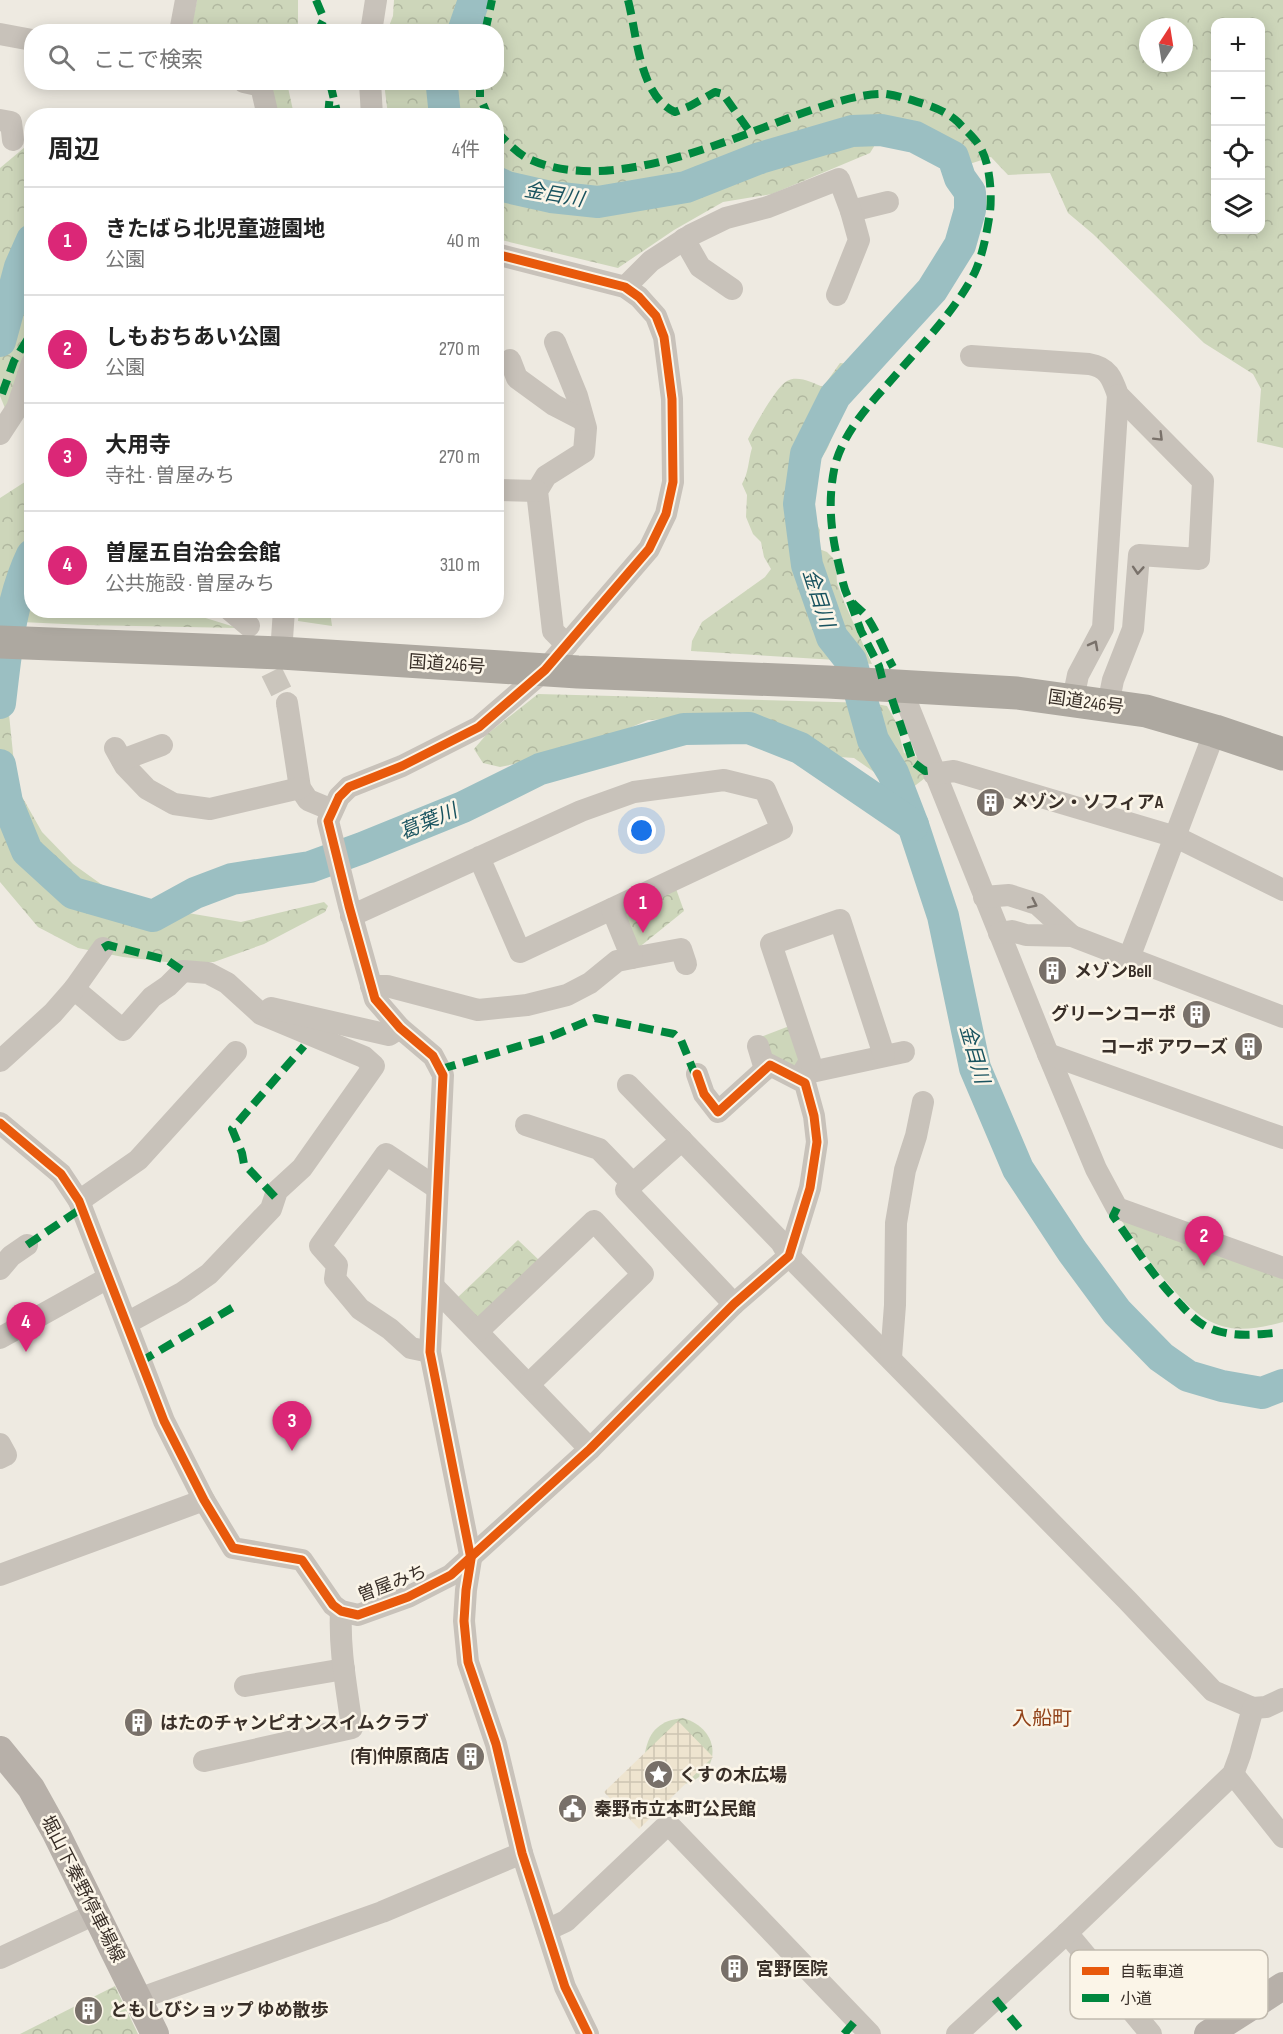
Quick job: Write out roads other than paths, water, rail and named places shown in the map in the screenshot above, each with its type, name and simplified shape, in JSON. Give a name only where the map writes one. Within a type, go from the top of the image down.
[{"type":"highway","name":"国道246号","points":[[0,642],[281,653],[545,670],[828,682],[894,694],[1017,693],[1146,711],[1283,754]]},
{"type":"main road","name":"堀山下秦野停車場線","points":[[0,1750],[31,1788],[56,1833],[155,2034]]},
{"type":"main road","points":[[1268,1996],[1283,1986]]},
{"type":"main road","points":[[1215,2032],[1234,2019]]},
{"type":"street","points":[[182,24],[186,0]]},
{"type":"street","points":[[372,24],[375,0]]},
{"type":"street","points":[[0,34],[24,38]]},
{"type":"street","points":[[262,90],[266,108]]},
{"type":"street","points":[[370,90],[372,108]]},
{"type":"street","points":[[0,120],[11,122],[13,140]]},
{"type":"street","points":[[625,287],[651,261],[684,239],[726,218],[768,207],[839,179],[859,240],[837,295]]},
{"type":"street","points":[[851,211],[888,202]]},
{"type":"street","points":[[684,239],[700,267],[732,290]]},
{"type":"street","points":[[504,256],[625,287],[639,297],[656,316],[664,337],[672,399],[673,482],[666,514],[649,549],[545,670],[506,706],[479,727],[402,766],[349,787],[339,797],[328,821],[349,908],[375,999],[400,1028],[433,1056],[442,1075],[430,1352],[437,1411],[471,1559],[464,1621],[468,1662],[496,1744],[522,1853],[565,1987],[588,2034]]},
{"type":"street","points":[[555,342],[577,396],[586,428],[584,452],[546,476],[537,491],[553,631],[567,645]]},
{"type":"street","points":[[971,356],[1094,365],[1104,368],[1118,395],[1203,481],[1199,559],[1139,555],[1134,618],[1130,638],[1113,680],[1108,705]]},
{"type":"street","points":[[510,360],[517,378],[554,405],[584,420]]},
{"type":"street","points":[[0,434],[17,408],[24,387]]},
{"type":"street","points":[[1073,699],[1078,675],[1103,628],[1118,395]]},
{"type":"street","points":[[504,490],[537,491]]},
{"type":"street","points":[[1103,616],[1134,618]]},
{"type":"street","points":[[240,618],[249,626]]},
{"type":"street","points":[[281,653],[283,618]]},
{"type":"street","points":[[894,694],[934,774],[1096,1169],[1117,1208],[1283,1268]]},
{"type":"street","points":[[287,703],[300,788],[308,800],[332,810]]},
{"type":"street","points":[[1129,958],[1215,731]]},
{"type":"street","points":[[162,745],[119,754],[125,765],[147,789],[174,804],[210,809],[300,788]]},
{"type":"street","points":[[934,774],[954,771],[1176,837],[1283,891]]},
{"type":"street","points":[[349,908],[479,857],[581,811],[634,792],[724,780],[765,790],[782,829],[520,952],[479,857]]},
{"type":"street","points":[[984,897],[1009,895],[1037,904],[1072,936]]},
{"type":"street","points":[[612,909],[632,958]]},
{"type":"street","points":[[697,1074],[704,1094],[718,1112],[770,1065],[804,1078],[894,1053],[840,920],[771,944],[810,1061],[804,1078],[814,1116],[817,1142],[810,1188],[789,1256]]},
{"type":"street","points":[[999,933],[1012,930],[1026,935],[1072,936],[1283,1017]]},
{"type":"street","points":[[0,1061],[53,1013],[74,989],[103,948]]},
{"type":"street","points":[[371,986],[387,986],[478,1011],[527,1005],[567,995],[590,983],[617,961],[681,950],[686,964]]},
{"type":"street","points":[[74,989],[123,1030],[152,997],[168,986],[183,971],[208,973],[227,983],[261,1014],[364,1057],[374,1066],[302,1168],[277,1191],[271,1209],[209,1274],[182,1293],[127,1323]]},
{"type":"street","points":[[249,1003],[389,1035],[400,1028]]},
{"type":"street","points":[[758,1046],[765,1069]]},
{"type":"street","points":[[79,1202],[138,1160],[236,1052]]},
{"type":"street","points":[[1048,1053],[1283,1138]]},
{"type":"street","points":[[628,1084],[781,1242],[789,1256],[891,1357],[1213,1691],[1253,1708],[1266,1707],[1283,1699]]},
{"type":"street","points":[[891,1357],[895,1305],[896,1223],[904,1170],[916,1136],[923,1101]]},
{"type":"street","name":"曽屋みち","points":[[0,1123],[60,1174],[79,1202],[164,1421],[204,1500],[233,1548],[302,1560],[333,1605],[341,1611],[358,1615],[408,1597],[452,1575],[590,1449],[734,1304],[789,1256]]},
{"type":"street","points":[[526,1125],[549,1123],[599,1149],[633,1184]]},
{"type":"street","points":[[682,1140],[626,1190],[734,1304]]},
{"type":"street","points":[[430,1352],[411,1348],[390,1329],[360,1309],[335,1279],[337,1265],[320,1246],[386,1154],[437,1188]]},
{"type":"street","points":[[478,1331],[594,1221],[643,1274],[529,1384]]},
{"type":"street","points":[[0,1269],[11,1256],[27,1245]]},
{"type":"street","points":[[0,1338],[108,1278]]},
{"type":"street","points":[[434,1287],[590,1449]]},
{"type":"street","points":[[0,1444],[6,1455],[0,1458]]},
{"type":"street","points":[[0,1575],[204,1500]]},
{"type":"street","points":[[204,1761],[352,1728],[340,1629],[341,1611]]},
{"type":"street","points":[[245,1686],[344,1669]]},
{"type":"street","points":[[957,2034],[1067,1933],[1233,1774],[1253,1708]]},
{"type":"street","points":[[1233,1774],[1283,1837]]},
{"type":"street","points":[[547,1930],[566,1921],[664,1828],[672,1828],[870,2034]]},
{"type":"street","points":[[138,1999],[382,1912],[522,1853]]},
{"type":"street","points":[[0,1958],[95,1914]]},
{"type":"street","points":[[1067,1933],[1081,1950]]},
{"type":"street","points":[[1139,2019],[1151,2034]]},
{"type":"waterway","name":"金目川","points":[[466,24],[474,0]]},
{"type":"waterway","name":"金目川","points":[[442,90],[444,108]]},
{"type":"waterway","name":"金目川","points":[[504,186],[551,197],[598,202],[686,187],[760,158],[852,131],[881,130],[915,137],[953,157],[960,178],[970,192],[970,210],[960,245],[932,290],[835,396],[806,454],[799,504],[807,565],[832,637],[851,661],[873,740],[893,773],[913,825],[943,916],[975,1068],[1018,1169],[1072,1251],[1117,1312],[1161,1357],[1188,1376],[1222,1386],[1262,1393],[1283,1385]]},
{"type":"waterway","name":"葛葉川","points":[[0,341],[24,258]]},
{"type":"waterway","name":"葛葉川","points":[[0,703],[7,646],[14,609],[24,576]]},
{"type":"waterway","name":"葛葉川","points":[[0,765],[7,802],[27,851],[73,893],[153,916],[195,893],[232,879],[310,867],[362,848],[463,807],[540,769],[684,729],[749,728],[800,748],[913,825]]},
{"type":"tunnel","points":[[257,642],[287,703]]},
{"type":"place","name":"メゾン・ソフィアA","points":[[990,802]]},
{"type":"place","name":"きたばら北児童遊園地","points":[[643,933]]},
{"type":"place","name":"メゾンBell","points":[[1053,971]]},
{"type":"place","name":"グリーンコーポ","points":[[1197,1014]]},
{"type":"place","name":"コーポ アワーズ","points":[[1249,1047]]},
{"type":"place","name":"しもおちあい公園","points":[[1204,1266]]},
{"type":"place","name":"曽屋五自治会会館","points":[[26,1352]]},
{"type":"place","name":"大用寺","points":[[292,1451]]},
{"type":"place","name":"はたのチャンピオンスイムクラブ","points":[[139,1723]]},
{"type":"place","name":"(有)仲原商店","points":[[470,1756]]},
{"type":"place","name":"くすの木広場","points":[[658,1775]]},
{"type":"place","name":"秦野市立本町公民館","points":[[573,1809]]},
{"type":"place","name":"宮野医院","points":[[735,1969]]},
{"type":"place","name":"ともしびショップ ゆめ散歩","points":[[89,2010]]},
{"type":"district","name":"入船町","points":[[1042,1718]]}]
